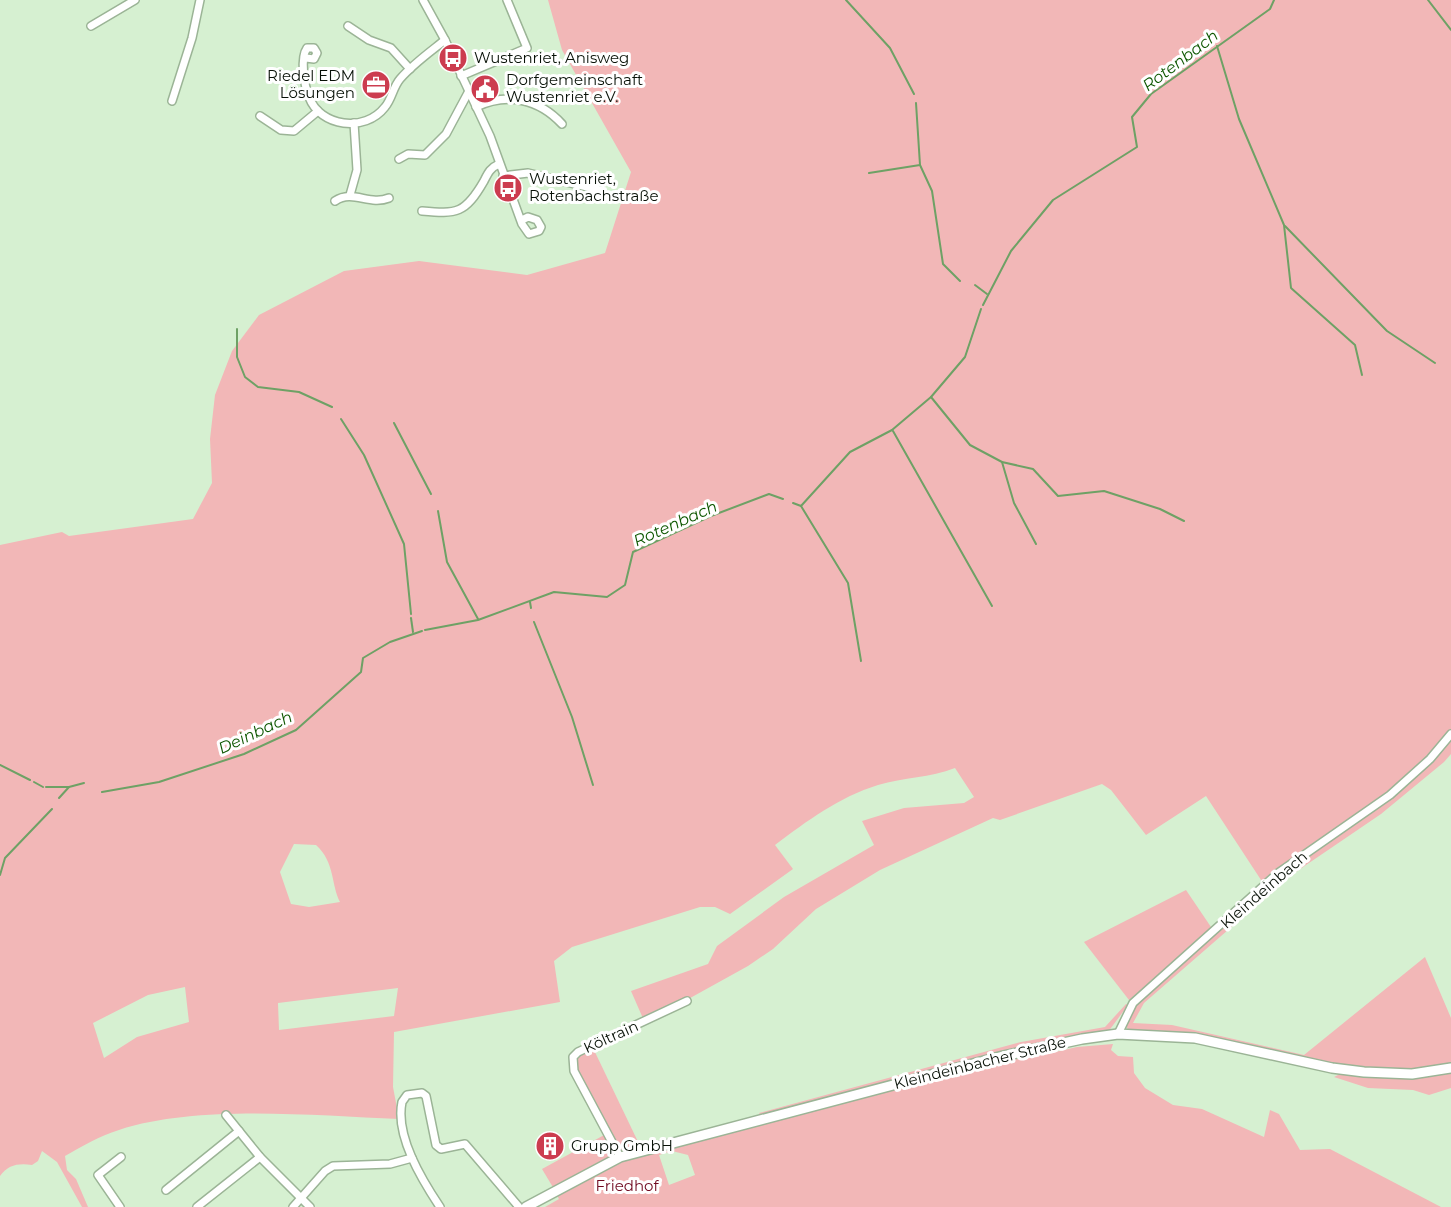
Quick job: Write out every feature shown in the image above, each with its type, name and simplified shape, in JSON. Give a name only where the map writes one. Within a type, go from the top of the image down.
[{"type":"street","points":[[91,26],[135,0]]},
{"type":"street","points":[[172,101],[189,49],[200,0]]},
{"type":"street","points":[[423,0],[477,107],[522,220]]},
{"type":"street","points":[[461,76],[527,48],[507,0]]},
{"type":"street","points":[[348,26],[369,40],[391,48],[410,69]]},
{"type":"street","points":[[306,58],[304,77],[307,91],[318,111],[332,120],[354,123],[366,121],[385,107],[399,80],[445,40]]},
{"type":"street","points":[[399,159],[408,154],[425,155],[438,145],[469,91]]},
{"type":"street","points":[[477,107],[497,99],[530,102],[545,107],[562,124]]},
{"type":"street","points":[[260,116],[281,130],[294,131],[318,111]]},
{"type":"street","points":[[350,195],[357,170],[354,123]]},
{"type":"street","points":[[422,211],[459,212],[479,190],[491,167],[499,164]]},
{"type":"street","points":[[503,176],[528,173],[600,190]]},
{"type":"street","points":[[335,201],[350,195],[377,203],[389,198]]},
{"type":"street","name":"Kleindeinbach","points":[[1118,1035],[1133,1003],[1278,873],[1390,795],[1430,759],[1451,734]]},
{"type":"street","name":"Költrain","points":[[620,1157],[574,1071],[573,1057],[578,1052],[687,1001]]},
{"type":"street","name":"Kleindeinbacher Straße","points":[[526,1207],[620,1157],[1037,1048],[1118,1035],[1195,1038],[1332,1068],[1364,1072],[1412,1074],[1451,1068]]},
{"type":"street","points":[[440,1207],[412,1158],[400,1110],[404,1097],[422,1093],[426,1096],[436,1145],[441,1149],[465,1144],[519,1207]]},
{"type":"street","points":[[226,1115],[260,1157],[310,1207]]},
{"type":"street","points":[[166,1191],[239,1131]]},
{"type":"street","points":[[120,1207],[98,1175],[121,1157]]},
{"type":"street","points":[[197,1207],[260,1157]]},
{"type":"street","points":[[293,1207],[325,1171],[333,1166],[390,1164],[412,1158]]},
{"type":"green space","points":[[548,0],[1451,0],[1451,731],[1386,794],[1338,831],[1263,883],[1206,796],[1146,835],[1111,790],[1102,784],[1000,820],[993,818],[880,870],[816,909],[773,949],[748,966],[645,1023],[631,991],[708,964],[717,946],[784,897],[874,845],[862,821],[904,808],[964,803],[974,797],[955,768],[878,785],[837,803],[775,845],[793,869],[730,914],[715,907],[700,907],[572,947],[554,961],[560,1002],[394,1032],[393,1087],[399,1119],[294,1114],[220,1114],[151,1122],[119,1130],[98,1138],[65,1156],[67,1170],[76,1179],[88,1207],[82,1207],[57,1162],[42,1151],[38,1161],[32,1165],[14,1166],[6,1169],[0,1176],[0,545],[62,532],[69,536],[193,519],[212,483],[210,439],[215,395],[232,351],[259,315],[344,271],[419,261],[527,275],[605,253],[631,172],[562,50]],"holes":[[[294,844],[316,845],[322,852],[330,866],[340,902],[309,907],[291,904],[280,872]],[[185,987],[189,1022],[137,1037],[104,1058],[93,1023],[148,995]],[[398,988],[394,1016],[279,1030],[278,1003]]]},
{"type":"green space","points":[[1451,737],[1451,754],[1444,762],[1381,814],[1284,880],[1281,874],[1372,811]]},
{"type":"green space","points":[[1274,880],[1282,883],[1144,1003],[1133,1023],[1172,1025],[1304,1055],[1425,957],[1451,1018],[1451,1066],[1422,1070],[1368,1069],[1128,1030],[1125,1022],[1138,1002]]},
{"type":"green space","points":[[1186,890],[1213,930],[1129,1000],[1084,942]]},
{"type":"green space","points":[[1126,1004],[1128,1005],[1108,1032],[1026,1047],[761,1116],[759,1113],[1021,1042],[1105,1027]]},
{"type":"green space","name":"Friedhof","points":[[1113,1044],[1111,1050],[1118,1056],[1133,1057],[1134,1073],[1145,1088],[1173,1105],[1202,1109],[1264,1137],[1270,1110],[1279,1114],[1300,1150],[1330,1149],[1441,1207],[545,1207],[559,1199],[556,1194],[618,1162],[1039,1051],[1042,1055],[1077,1047]],"holes":[[[672,1151],[688,1155],[695,1175],[669,1185],[659,1155]]]},
{"type":"green space","points":[[593,1048],[641,1148],[624,1155],[618,1152],[577,1075],[576,1058]]},
{"type":"green space","points":[[1451,1072],[1451,1088],[1429,1095],[1413,1090],[1368,1088],[1334,1077],[1340,1074],[1384,1077]]},
{"type":"green space","points":[[606,1134],[614,1152],[613,1157],[554,1189],[542,1169]]},
{"type":"waterway","points":[[846,0],[890,48],[914,94]]},
{"type":"waterway","name":"Rotenbach","points":[[983,305],[1011,251],[1053,200],[1137,147],[1132,117],[1151,94],[1270,9],[1274,0]]},
{"type":"waterway","points":[[1428,0],[1451,30]]},
{"type":"waterway","points":[[1217,46],[1239,119],[1284,225],[1291,288],[1355,345],[1362,375]]},
{"type":"waterway","points":[[916,103],[920,165],[932,191],[943,264],[960,281]]},
{"type":"waterway","points":[[869,173],[920,165]]},
{"type":"waterway","points":[[1285,226],[1387,331],[1435,363]]},
{"type":"waterway","points":[[975,285],[987,294]]},
{"type":"waterway","name":"Rotenbach","points":[[793,503],[801,506],[850,452],[892,430],[931,397],[965,357],[981,309]]},
{"type":"waterway","points":[[237,329],[237,357],[245,377],[258,387],[299,392],[332,407]]},
{"type":"waterway","points":[[931,397],[970,445],[1002,462],[1033,469],[1058,496],[1104,491],[1160,509],[1184,521]]},
{"type":"waterway","points":[[341,419],[364,455],[404,544],[411,614]]},
{"type":"waterway","points":[[394,423],[431,494]]},
{"type":"waterway","points":[[893,431],[992,606]]},
{"type":"waterway","points":[[1002,462],[1014,503],[1036,544]]},
{"type":"waterway","name":"Rotenbach","points":[[425,630],[478,620],[554,592],[607,597],[625,585],[633,552],[711,516],[769,494],[783,499]]},
{"type":"waterway","points":[[801,506],[848,583],[861,661]]},
{"type":"waterway","points":[[438,511],[447,562],[478,619]]},
{"type":"waterway","name":"Rotenbach","points":[[530,602],[531,608]]},
{"type":"waterway","points":[[411,618],[413,632]]},
{"type":"waterway","points":[[534,622],[572,717],[593,785]]},
{"type":"waterway","name":"Deinbach","points":[[102,792],[159,782],[244,754],[296,730],[361,672],[363,658],[390,642],[422,631]]},
{"type":"waterway","name":"Deinbach","points":[[0,765],[30,780]]},
{"type":"waterway","name":"Deinbach","points":[[34,782],[43,787]]},
{"type":"waterway","name":"Deinbach","points":[[46,787],[69,787],[84,783]]},
{"type":"waterway","points":[[59,798],[69,787]]},
{"type":"waterway","points":[[0,875],[5,858],[52,809]]},
{"type":"place","name":"Wustenriet, Anisweg","points":[[453,58]]},
{"type":"place","name":"Riedel EDM Lösungen","points":[[376,85]]},
{"type":"place","name":"Dorfgemeinschaft Wustenriet e.V.","points":[[485,89]]},
{"type":"place","name":"Wustenriet, Rotenbachstraße","points":[[508,188]]},
{"type":"place","name":"Grupp GmbH","points":[[550,1146]]}]
